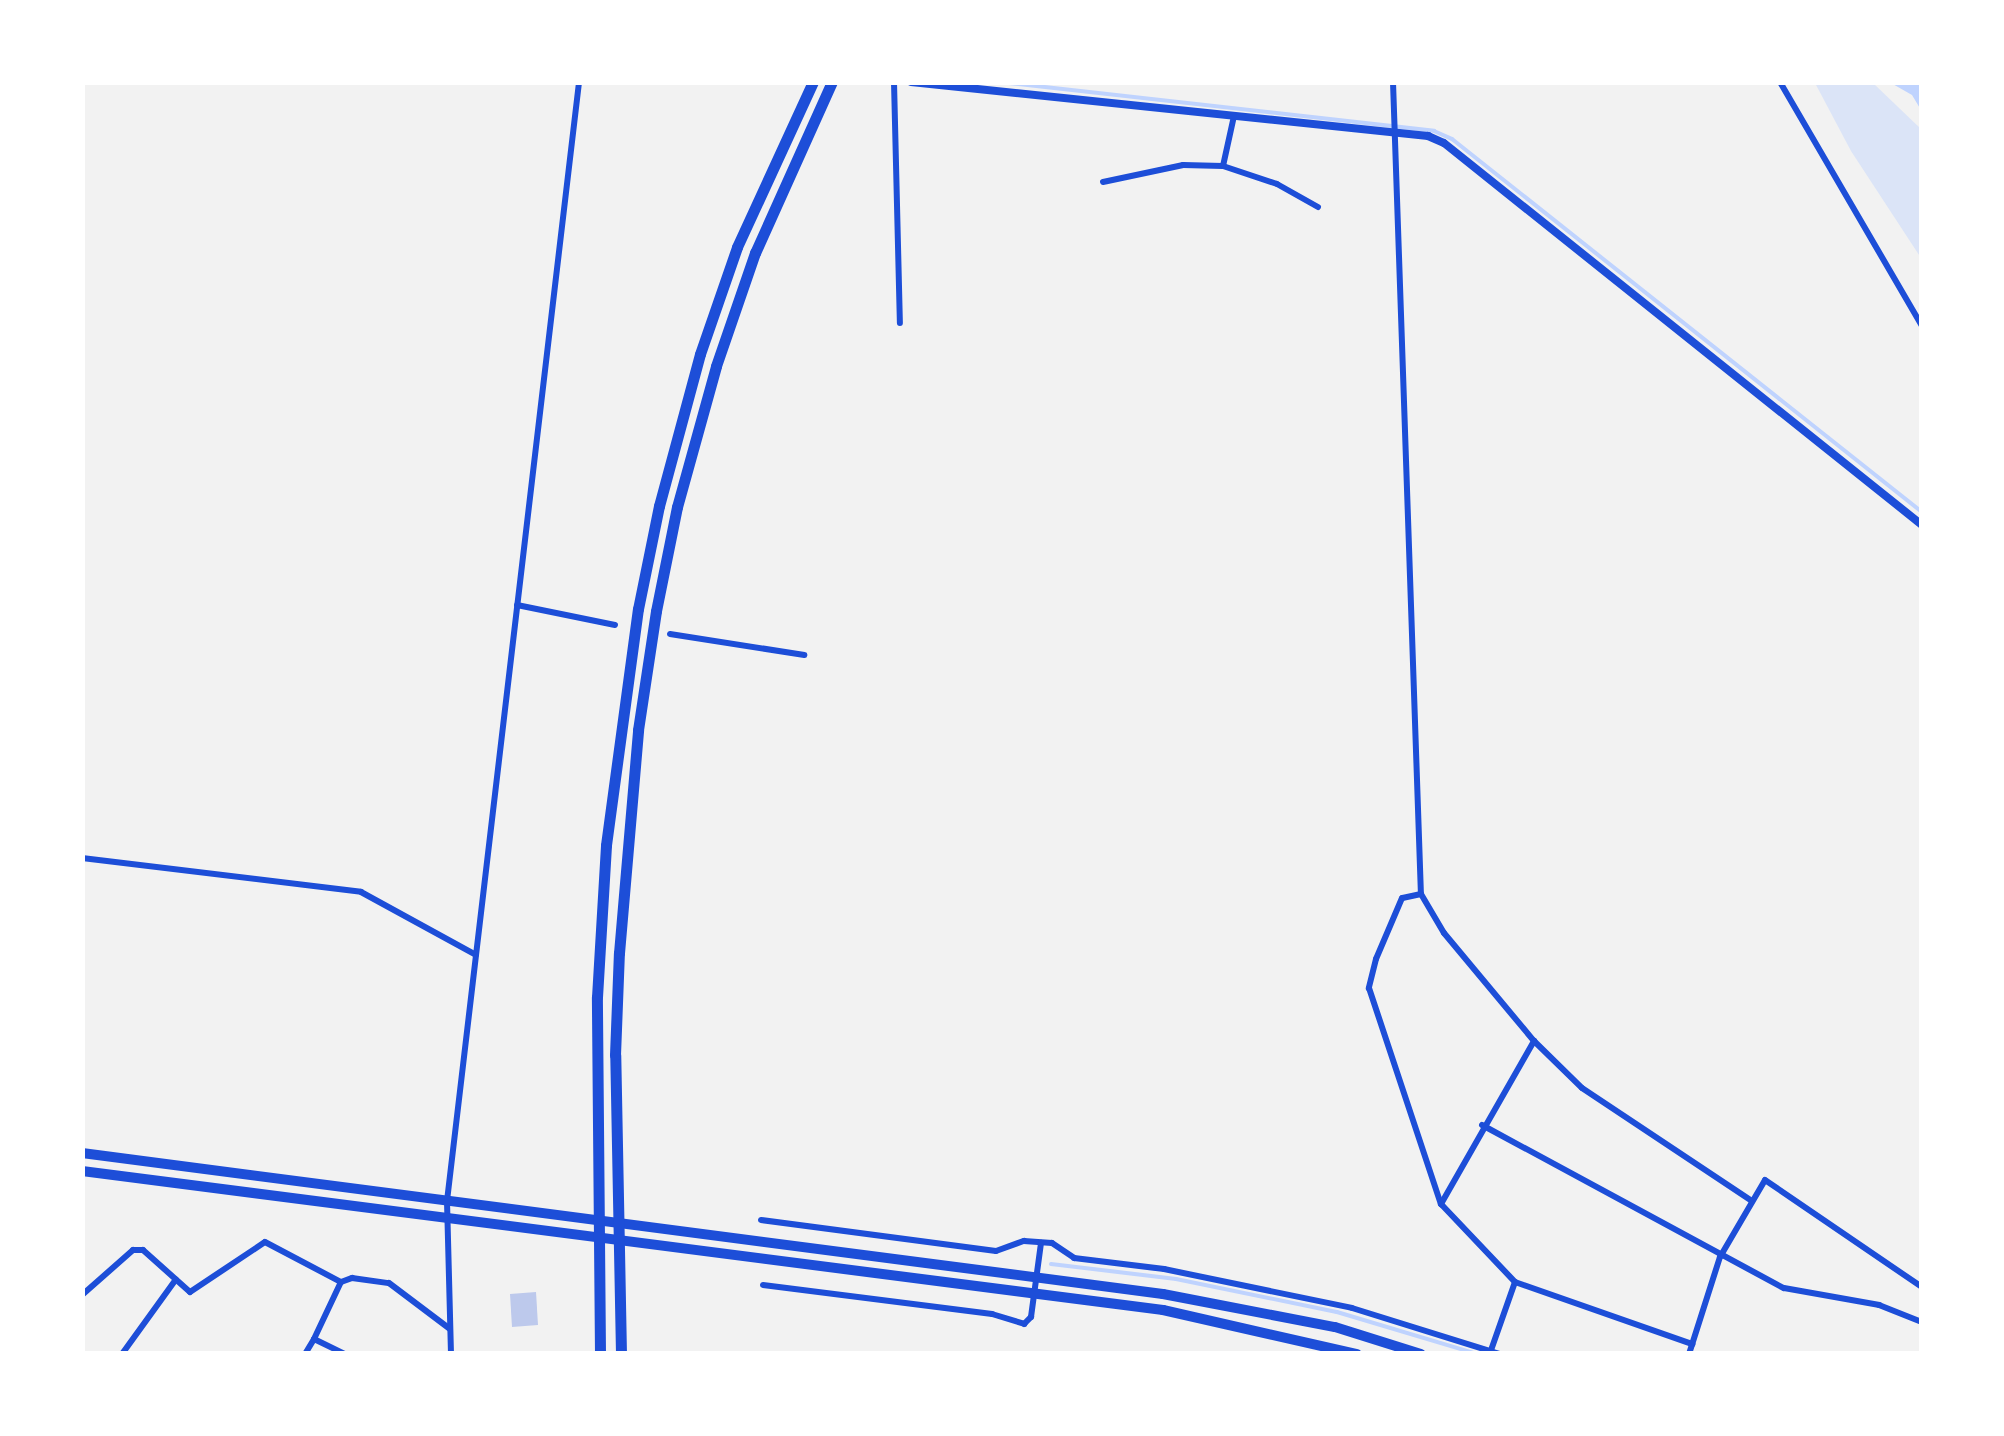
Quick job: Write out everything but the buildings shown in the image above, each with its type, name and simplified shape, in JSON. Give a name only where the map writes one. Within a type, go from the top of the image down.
[{"type":"highway","points":[[600,1354],[596,1238],[598,997],[606,844],[638,609],[659,506],[700,354],[737,247],[813,82]]},
{"type":"highway","points":[[621,1354],[615,1056],[626,846],[656,611],[677,507],[716,366],[755,254],[832,82]]},
{"type":"main road","points":[[82,1153],[1034,1277],[1246,1309],[1335,1327],[1421,1354]]},
{"type":"main road","points":[[82,1170],[1163,1310],[1357,1354]]},
{"type":"street","points":[[451,1354],[447,1200],[579,82]]},
{"type":"street","points":[[894,82],[900,323]]},
{"type":"street","points":[[911,82],[1397,130],[1444,143],[1922,525]]},
{"type":"street","points":[[1392,82],[1397,130],[1422,894],[1444,934],[1534,1041],[1582,1088],[1752,1201]]},
{"type":"street","points":[[1780,82],[1922,326]]},
{"type":"street","points":[[1223,166],[1234,116]]},
{"type":"street","points":[[1103,182],[1183,165],[1223,166],[1277,184],[1318,208]]},
{"type":"street","points":[[516,604],[615,625]]},
{"type":"street","points":[[670,634],[804,655]]},
{"type":"street","points":[[82,858],[361,892],[476,955]]},
{"type":"street","points":[[1422,894],[1402,898],[1376,959],[1369,988],[1441,1204],[1515,1282],[1692,1344]]},
{"type":"street","points":[[1441,1204],[1482,1125],[1534,1041]]},
{"type":"street","points":[[1482,1125],[1720,1257],[1784,1288],[1879,1304],[1922,1322]]},
{"type":"street","points":[[1689,1354],[1720,1257],[1766,1180],[1922,1287]]},
{"type":"street","points":[[761,1220],[996,1251],[1024,1241],[1052,1244],[1074,1258],[1164,1269],[1352,1308],[1500,1354]]},
{"type":"street","points":[[82,1295],[133,1250],[143,1250],[190,1292],[265,1242],[341,1282]]},
{"type":"street","points":[[763,1286],[992,1314],[1024,1324],[1030,1317],[1041,1243]]},
{"type":"street","points":[[304,1354],[341,1282],[352,1278],[389,1283],[450,1329]]},
{"type":"street","points":[[122,1354],[176,1279]]},
{"type":"street","points":[[1490,1351],[1515,1282]]},
{"type":"street","points":[[314,1339],[345,1354]]},
{"type":"shaded area","points":[[1815,83],[1873,83],[1921,129],[1921,258],[1851,151]]},
{"type":"water","points":[[1891,83],[1921,83],[1921,110],[1912,95]]},
{"type":"waterway","points":[[1000,82],[1434,131],[1452,139],[1922,512]]},
{"type":"waterway","points":[[1051,1264],[1176,1279],[1337,1312],[1477,1354]]}]
